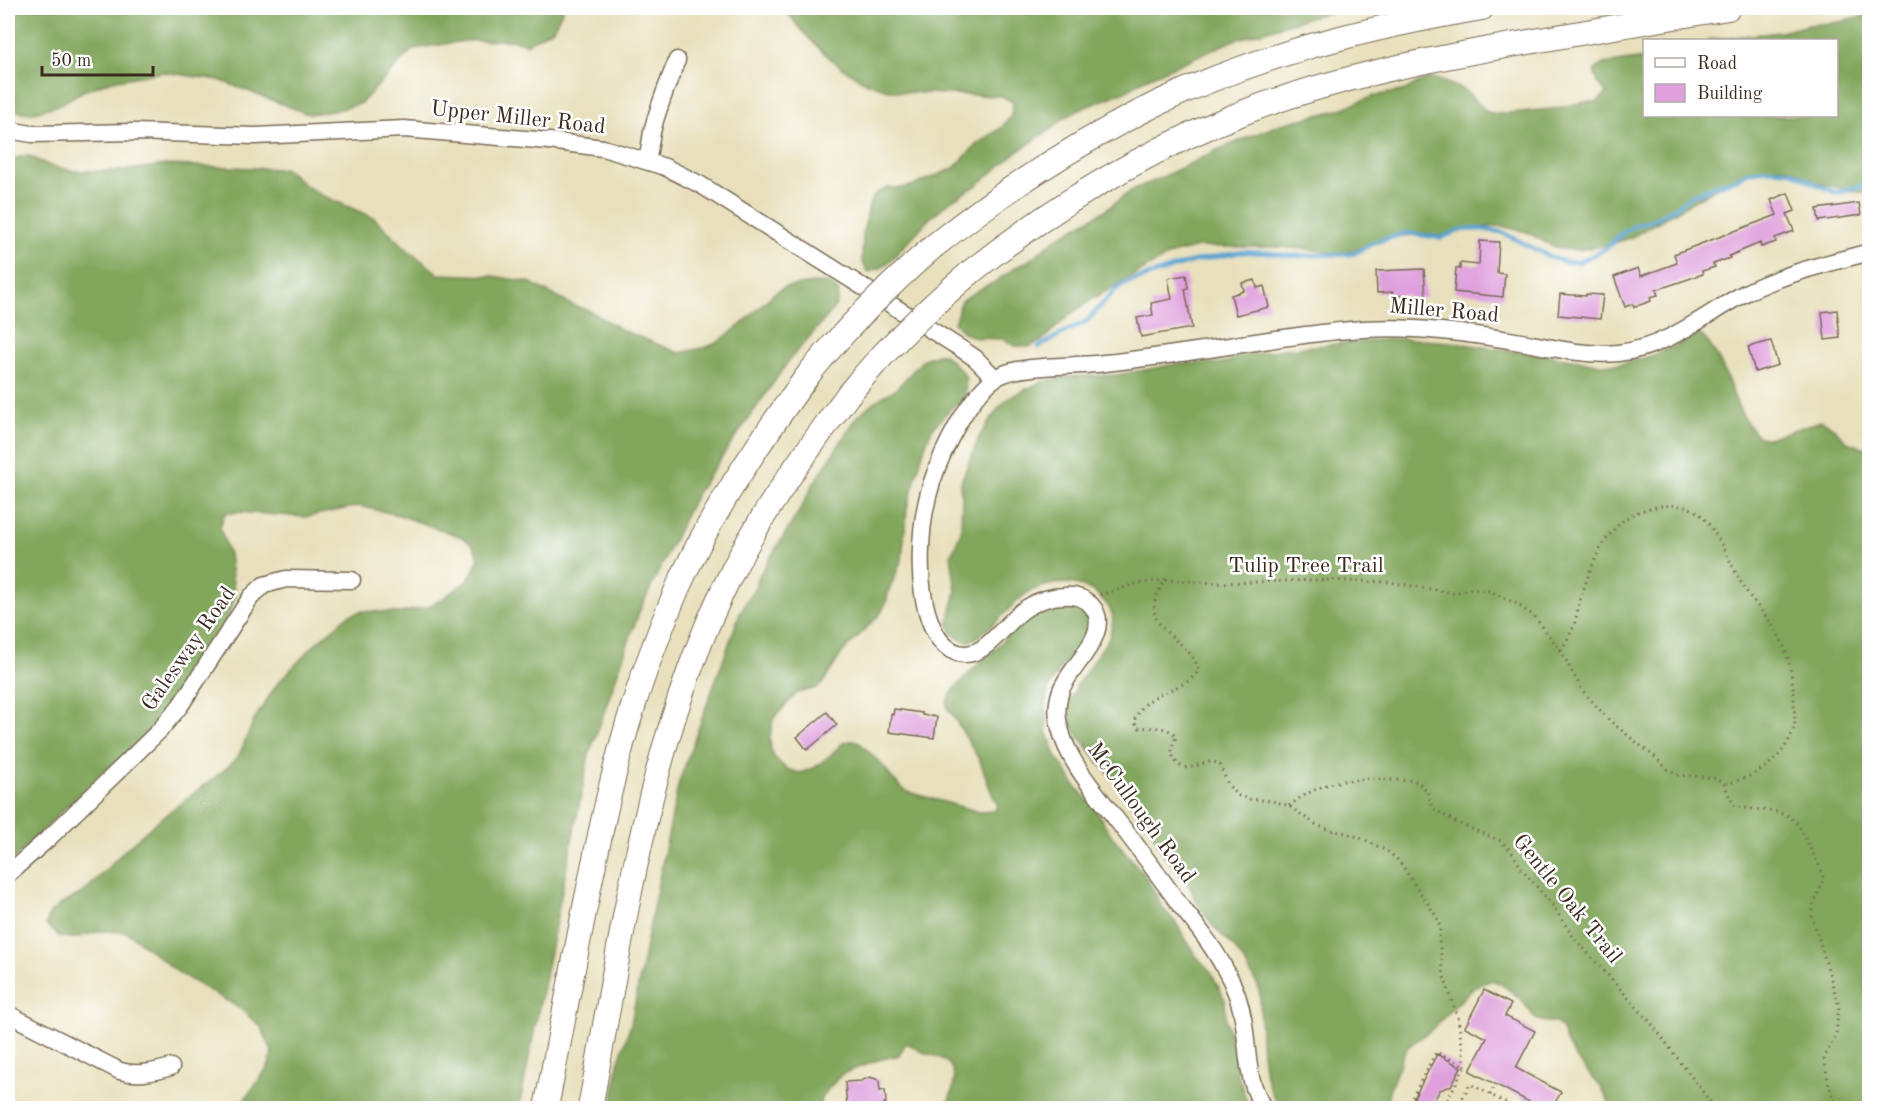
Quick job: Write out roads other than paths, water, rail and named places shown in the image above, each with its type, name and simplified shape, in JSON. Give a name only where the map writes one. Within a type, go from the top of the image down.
[{"type":"highway","points":[[546,1108],[593,866],[613,776],[653,647],[679,585],[735,481],[811,371],[865,309],[934,246],[967,220],[1061,156],[1157,104],[1248,67],[1310,46],[1412,21],[1482,8]]},
{"type":"highway","points":[[590,1108],[641,842],[678,701],[700,643],[729,578],[796,465],[872,365],[934,303],[1008,242],[1062,204],[1147,155],[1250,110],[1299,93],[1398,67],[1479,50],[1728,8]]},
{"type":"street","points":[[647,162],[660,101],[677,60]]},
{"type":"street","name":"Upper Miller Road","points":[[8,130],[32,134],[135,132],[255,136],[404,129],[603,148],[685,176],[721,196],[963,350],[975,358],[995,378]]},
{"type":"street","name":"Miller Road","points":[[995,378],[1021,369],[1100,364],[1313,333],[1371,328],[1442,331],[1583,353],[1621,353],[1670,338],[1763,285],[1869,252]]},
{"type":"street","name":"McCullough Road","points":[[995,378],[984,388],[966,412],[943,453],[929,491],[923,532],[922,572],[924,594],[932,627],[942,643],[949,649],[968,654],[978,652],[1015,616],[1043,599],[1076,596],[1084,599],[1095,610],[1099,624],[1097,633],[1060,693],[1057,710],[1061,733],[1077,766],[1196,926],[1230,976],[1241,1007],[1252,1081],[1263,1108]]},
{"type":"street","name":"Galesway Road","points":[[8,873],[50,837],[159,731],[180,706],[251,597],[264,585],[286,579],[352,580]]},
{"type":"street","points":[[8,1014],[120,1071],[143,1074],[171,1067]]},
{"type":"waterway","points":[[1039,347],[1087,321],[1116,289],[1129,282],[1194,261],[1242,252],[1290,256],[1353,254],[1375,242],[1407,233],[1441,238],[1460,230],[1481,229],[1501,232],[1553,258],[1566,262],[1579,262],[1605,249],[1625,231],[1636,225],[1655,219],[1691,196],[1737,179],[1748,172],[1767,169],[1792,171],[1834,192],[1870,183]]}]
